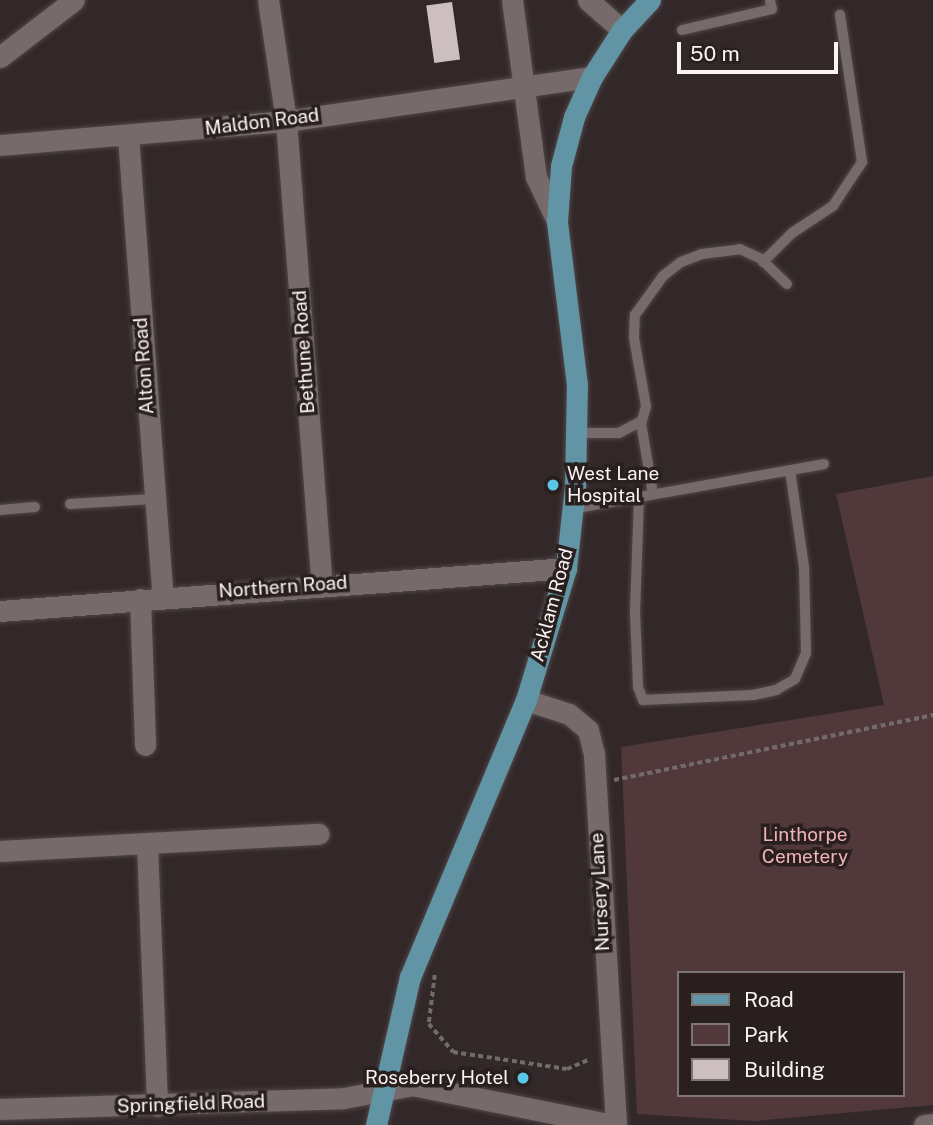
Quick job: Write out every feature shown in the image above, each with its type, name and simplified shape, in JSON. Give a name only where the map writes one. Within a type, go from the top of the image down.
[{"type":"main road","name":"Acklam Road","points":[[376,1125],[382,1091],[422,942],[526,700],[566,568],[572,509],[577,385],[558,221],[561,166],[574,117],[592,78],[622,30],[650,0]]},
{"type":"street","points":[[0,57],[74,0]]},
{"type":"street","name":"Bethune Road","points":[[268,0],[286,121],[322,584]]},
{"type":"street","points":[[512,0],[536,177],[558,221]]},
{"type":"street","points":[[588,0],[622,30]]},
{"type":"street","name":"Maldon Road","points":[[0,145],[286,121],[522,85],[592,78]]},
{"type":"street","name":"Alton Road","points":[[128,136],[153,499],[163,597]]},
{"type":"street","name":"Northern Road","points":[[0,611],[322,584],[566,568]]},
{"type":"street","points":[[140,599],[145,745]]},
{"type":"street","name":"Nursery Lane","points":[[526,700],[569,714],[589,730],[595,784],[615,1125]]},
{"type":"street","points":[[0,851],[319,834]]},
{"type":"street","points":[[147,843],[171,1112]]},
{"type":"street","name":"Springfield Road","points":[[0,1110],[171,1112],[344,1098],[412,1085],[615,1125]]},
{"type":"street","points":[[924,1125],[933,1124]]},
{"type":"lane","points":[[682,30],[772,9],[771,0]]},
{"type":"lane","points":[[763,262],[792,233],[833,206],[862,162],[840,15]]},
{"type":"lane","points":[[653,494],[641,423],[646,406],[634,338],[635,315],[663,276],[681,262],[723,249],[740,249],[763,262],[787,284]]},
{"type":"lane","points":[[576,433],[619,433],[641,423]]},
{"type":"lane","points":[[572,509],[824,464]]},
{"type":"lane","points":[[639,497],[635,611],[638,687],[643,699],[753,695],[776,690],[795,679],[806,653],[804,567],[790,470]]},
{"type":"lane","points":[[70,504],[153,499]]},
{"type":"lane","points":[[0,510],[35,507]]},
{"type":"path","points":[[595,784],[933,715]]},
{"type":"path","points":[[422,942],[436,967],[429,1024],[453,1052],[567,1069],[590,1060],[594,1051]]},
{"type":"green space","name":"Linthorpe Cemetery","points":[[933,476],[933,1105],[755,1121],[637,1114],[621,747],[884,705],[836,494]]},
{"type":"building","points":[[452,2],[460,59],[434,63],[426,6]]},
{"type":"place","name":"West Lane Hospital","points":[[553,485]]},
{"type":"place","name":"Roseberry Hotel","points":[[523,1078]]}]
